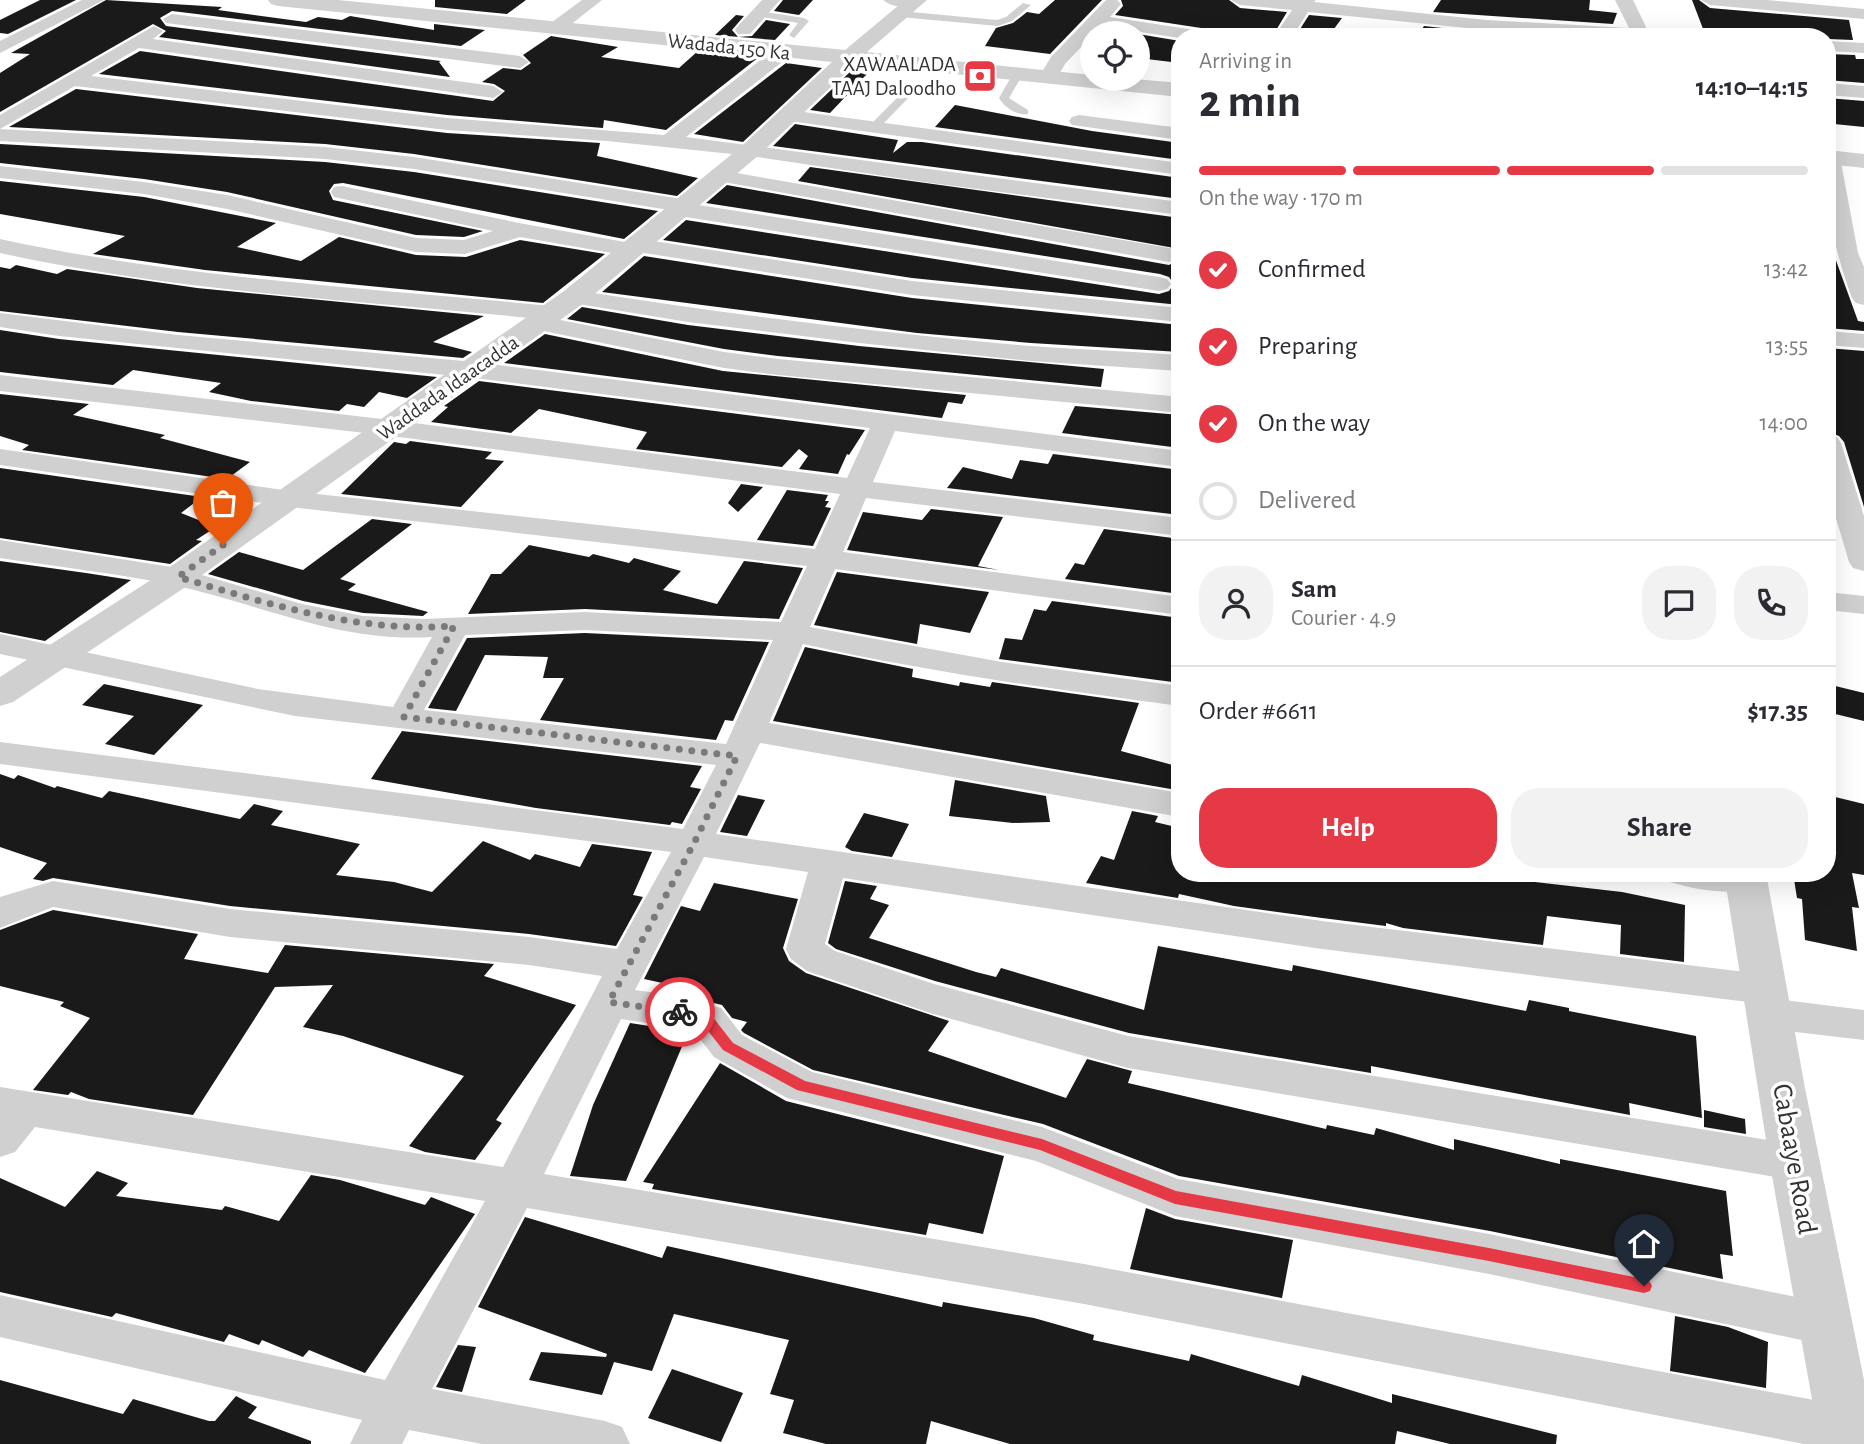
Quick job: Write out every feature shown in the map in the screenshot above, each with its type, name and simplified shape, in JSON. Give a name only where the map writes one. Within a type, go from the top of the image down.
[{"type":"street","points":[[0,48],[95,0]]},
{"type":"street","name":"Wadada 150 Ka","points":[[278,0],[554,29],[789,44],[1053,69],[1171,89]]},
{"type":"street","name":"Wadada 150 Ka","points":[[436,0],[744,30],[789,44]]},
{"type":"street","points":[[554,29],[593,0]]},
{"type":"street","points":[[744,30],[771,0]]},
{"type":"street","points":[[1053,69],[1116,0]]},
{"type":"street","points":[[1240,0],[1304,4],[1468,28]]},
{"type":"street","points":[[1624,0],[1638,28]]},
{"type":"street","points":[[1710,0],[1861,11]]},
{"type":"street","name":"Waddada Idaacadda","points":[[0,694],[178,577],[554,311],[751,150],[906,4]]},
{"type":"street","points":[[1289,28],[1304,4]]},
{"type":"street","points":[[0,123],[193,6]]},
{"type":"street","points":[[172,19],[520,62]]},
{"type":"street","points":[[1097,20],[1171,31]]},
{"type":"street","points":[[135,42],[493,92]]},
{"type":"street","points":[[669,141],[789,44]]},
{"type":"street","points":[[1836,46],[1864,48]]},
{"type":"street","name":"Wadada 150 Ka","points":[[856,50],[1018,74],[1080,66]]},
{"type":"street","points":[[1150,70],[1171,72]]},
{"type":"street","points":[[73,80],[447,124],[751,150],[931,177],[1171,208]]},
{"type":"street","points":[[1836,90],[1864,92]]},
{"type":"street","points":[[789,116],[1171,168]]},
{"type":"street","points":[[1079,121],[1171,133]]},
{"type":"street","points":[[0,135],[325,153],[414,163],[1159,284]]},
{"type":"street","points":[[1836,149],[1864,144]]},
{"type":"street","points":[[1836,153],[1864,161]]},
{"type":"street","points":[[0,172],[144,188],[203,198],[415,245],[465,247],[519,230]]},
{"type":"street","points":[[719,176],[1171,243]]},
{"type":"street","points":[[342,192],[519,230],[632,247],[912,288],[1171,314]]},
{"type":"street","points":[[1836,194],[1847,253],[1864,298]]},
{"type":"street","points":[[0,247],[73,262],[178,276],[554,311],[703,319],[1035,353],[1171,363]]},
{"type":"street","points":[[1153,313],[1159,284],[1171,254]]},
{"type":"street","points":[[554,311],[724,360],[1171,412]]},
{"type":"street","points":[[0,320],[123,336],[474,370],[885,424],[1171,458]]},
{"type":"street","points":[[1836,339],[1864,341]]},
{"type":"street","points":[[0,383],[391,428],[1171,526]]},
{"type":"street","points":[[1145,455],[1171,415]]},
{"type":"street","points":[[386,1425],[443,1323],[694,843],[743,743],[885,424]]},
{"type":"street","points":[[0,457],[290,499],[825,559],[1171,605]]},
{"type":"street","points":[[1836,472],[1864,562]]},
{"type":"street","points":[[0,550],[178,577],[298,612],[363,625],[424,628],[585,621],[792,632],[869,649],[1002,672],[1171,695]]},
{"type":"street","points":[[1836,602],[1864,605]]},
{"type":"street","points":[[404,717],[454,626]]},
{"type":"street","points":[[0,644],[62,653],[230,696],[295,706],[743,743],[1171,804]]},
{"type":"street","points":[[0,752],[694,843],[1766,1001],[1864,1025]]},
{"type":"street","points":[[830,863],[805,949],[821,961],[930,998],[1128,1052],[1793,1163]]},
{"type":"street","name":"Cabaaye Road","points":[[1747,882],[1793,1163],[1848,1436]]},
{"type":"street","points":[[0,914],[18,904],[53,894],[230,923],[529,951],[628,965]]},
{"type":"street","points":[[609,1002],[678,1011],[707,1019],[728,1046],[802,1086],[1042,1145],[1175,1197],[1489,1254],[1825,1324]]},
{"type":"street","points":[[9,1118],[513,1188],[1084,1284],[1848,1436]]},
{"type":"street","points":[[0,1316],[386,1425],[602,1444]]},
{"type":"lane","points":[[906,4],[998,23],[1009,19],[1026,5]]},
{"type":"lane","points":[[758,14],[804,21],[789,44]]},
{"type":"lane","points":[[1018,74],[1004,98],[1007,103],[1024,112]]},
{"type":"lane","points":[[874,127],[916,85]]},
{"type":"building","points":[[40,0],[76,0],[8,34],[0,33],[0,20]]},
{"type":"building","points":[[106,0],[222,7],[218,10],[306,22],[318,17],[342,20],[350,16],[434,30],[434,24],[485,30],[461,46],[172,11],[160,18],[166,26],[441,61],[439,62],[450,77],[159,37],[166,31],[153,24],[0,112],[0,73],[30,54],[11,53]]},
{"type":"building","points":[[435,0],[526,0],[507,14],[435,7]]},
{"type":"building","points":[[783,0],[813,0],[799,15],[774,11]]},
{"type":"building","points":[[1055,0],[1102,0],[1050,54],[985,46],[996,28],[1013,23],[1027,12],[1039,14]]},
{"type":"building","points":[[1121,0],[1229,0],[1240,8],[1287,12],[1277,28],[1201,28],[1115,15],[1123,6]]},
{"type":"building","points":[[1441,0],[1590,0],[1589,10],[1617,13],[1613,24],[1433,12]]},
{"type":"building","points":[[1692,0],[1699,0],[1710,8],[1849,20],[1853,40],[1836,39],[1836,28],[1703,28]]},
{"type":"building","points":[[736,15],[744,16],[732,30],[738,37],[715,35]]},
{"type":"building","points":[[1309,15],[1342,18],[1335,28],[1301,28]]},
{"type":"building","points":[[766,20],[790,24],[775,40],[739,37],[752,36]]},
{"type":"building","points":[[551,36],[618,47],[601,57],[679,68],[698,51],[759,57],[666,130],[604,120],[603,128],[447,115],[99,74],[140,51],[493,101],[505,91],[494,84],[482,82],[503,68],[521,70],[531,63],[523,55]]},
{"type":"building","points":[[1150,36],[1171,40],[1171,62],[1150,59]]},
{"type":"building","points":[[1836,54],[1855,55],[1856,59],[1864,59],[1864,83],[1836,81]]},
{"type":"building","points":[[786,63],[822,68],[743,142],[694,134]]},
{"type":"building","points":[[850,72],[867,74],[830,113],[810,110]]},
{"type":"building","points":[[76,89],[447,133],[600,143],[597,156],[698,178],[677,196],[414,154],[325,144],[9,127]]},
{"type":"building","points":[[1836,99],[1864,101],[1864,127],[1836,124]]},
{"type":"building","points":[[955,105],[1092,131],[1171,142],[1171,159],[935,127]]},
{"type":"building","points":[[795,124],[898,140],[893,153],[907,142],[922,142],[1171,177],[1171,198],[773,146]]},
{"type":"building","points":[[0,144],[325,162],[414,172],[658,211],[624,239],[343,183],[334,184],[329,191],[333,200],[483,231],[464,237],[416,235],[227,192],[144,179],[0,163]]},
{"type":"building","points":[[810,167],[1171,217],[1171,247],[798,181]]},
{"type":"building","points":[[0,181],[144,197],[276,223],[237,247],[301,261],[339,237],[416,255],[466,257],[520,240],[605,254],[543,303],[205,270],[93,254],[125,236],[0,214]]},
{"type":"building","points":[[727,185],[1171,264],[1171,280],[1160,274],[706,203]]},
{"type":"building","points":[[686,220],[1159,294],[1171,288],[1171,304],[912,278],[663,240]]},
{"type":"building","points":[[644,256],[912,298],[1171,324],[1171,351],[917,333],[602,292]]},
{"type":"building","points":[[1836,260],[1858,321],[1864,322],[1864,331],[1836,329]]},
{"type":"building","points":[[16,265],[57,274],[67,269],[197,288],[484,316],[433,342],[472,352],[463,358],[178,332],[0,311],[0,267],[10,269]]},
{"type":"building","points":[[582,307],[688,325],[859,346],[1104,369],[1101,387],[778,356],[724,349],[567,319]]},
{"type":"building","points":[[0,330],[59,339],[437,377],[407,398],[379,392],[364,407],[347,404],[339,411],[251,401],[209,392],[221,383],[133,370],[113,385],[0,372]]},
{"type":"building","points":[[545,334],[723,371],[966,395],[962,404],[948,402],[942,418],[504,363]]},
{"type":"building","points":[[1836,349],[1864,351],[1864,507],[1844,442],[1836,435]]},
{"type":"building","points":[[479,381],[865,430],[849,455],[847,454],[838,474],[799,469],[808,456],[799,449],[782,467],[636,449],[647,432],[539,409],[511,433],[431,422],[448,407],[444,406]]},
{"type":"building","points":[[0,394],[89,404],[73,415],[165,435],[160,438],[250,462],[227,479],[22,450],[29,445],[0,436]]},
{"type":"building","points":[[1075,406],[1171,414],[1171,447],[1062,433]]},
{"type":"building","points":[[410,441],[492,452],[485,459],[504,461],[461,507],[341,494],[394,442],[406,444]]},
{"type":"building","points":[[1053,454],[1171,469],[1171,514],[947,488],[963,467],[1012,479],[1020,460],[1048,464]]},
{"type":"building","points":[[0,468],[202,497],[181,513],[216,527],[196,540],[202,541],[170,564],[0,538]]},
{"type":"building","points":[[741,484],[763,487],[738,512],[728,503]]},
{"type":"building","points":[[787,490],[828,495],[825,501],[829,501],[825,507],[831,508],[813,546],[757,540]]},
{"type":"building","points":[[931,509],[1003,517],[978,566],[999,570],[847,550],[863,512],[922,520]]},
{"type":"building","points":[[372,519],[412,524],[340,579],[356,584],[348,590],[428,612],[423,616],[363,613],[303,601],[208,574],[239,552],[303,570]]},
{"type":"building","points":[[1104,529],[1171,538],[1171,593],[1065,579],[1075,563],[1084,565]]},
{"type":"building","points":[[529,545],[589,557],[593,554],[629,563],[634,558],[681,571],[663,590],[717,604],[744,561],[803,568],[779,619],[585,609],[468,614],[491,574],[501,574]]},
{"type":"building","points":[[0,561],[131,580],[45,641],[0,632]]},
{"type":"building","points":[[837,572],[989,592],[970,633],[920,624],[917,644],[814,625]]},
{"type":"building","points":[[1052,601],[1171,617],[1171,682],[999,659],[1005,638],[1022,640],[1034,609],[1046,611]]},
{"type":"building","points":[[585,633],[769,642],[733,721],[725,720],[716,740],[540,720],[564,678],[543,678],[548,657],[485,655],[456,711],[428,708],[467,638]]},
{"type":"building","points":[[805,647],[913,669],[912,677],[959,686],[960,682],[990,687],[992,682],[1139,703],[1121,751],[1171,765],[1171,789],[773,721]]},
{"type":"building","points":[[104,684],[203,705],[154,755],[105,744],[134,716],[82,705]]},
{"type":"building","points":[[1836,686],[1864,693],[1864,721],[1836,714]]},
{"type":"building","points":[[402,731],[702,766],[690,787],[701,789],[682,824],[672,822],[670,825],[536,808],[371,779]]},
{"type":"building","points":[[0,774],[14,779],[18,775],[55,788],[57,786],[102,798],[109,791],[240,819],[254,804],[283,811],[271,825],[360,844],[336,875],[394,882],[432,892],[483,841],[530,860],[535,854],[580,867],[592,844],[652,852],[633,895],[643,897],[616,946],[529,934],[230,906],[53,878],[43,881],[33,879],[47,863],[0,847]]},
{"type":"building","points":[[955,780],[1046,796],[1050,822],[1013,823],[949,816]]},
{"type":"building","points":[[738,795],[765,800],[747,836],[720,832]]},
{"type":"building","points":[[1836,797],[1864,804],[1864,875],[1852,873],[1859,908],[1852,907],[1857,951],[1805,940],[1802,899],[1797,898],[1794,882],[1836,882]]},
{"type":"building","points":[[1132,811],[1158,816],[1155,822],[1171,826],[1171,882],[1535,882],[1622,892],[1685,905],[1684,962],[1620,954],[1621,925],[1547,916],[1543,945],[1403,928],[1386,923],[1386,926],[1322,918],[1234,906],[1179,894],[1178,898],[1086,883],[1101,856],[1114,860]]},
{"type":"building","points":[[864,813],[909,824],[892,857],[852,851],[845,847]]},
{"type":"building","points":[[845,881],[877,886],[870,899],[889,905],[869,938],[976,972],[996,977],[1001,968],[1144,1010],[1158,946],[1292,971],[1293,965],[1526,1011],[1529,1000],[1569,1008],[1569,1011],[1696,1036],[1702,1118],[1629,1103],[1630,1115],[1371,1066],[1371,1073],[1129,1033],[935,981],[836,949],[828,943]]},
{"type":"building","points":[[714,883],[798,899],[783,948],[789,961],[806,973],[949,1021],[928,1051],[1066,1098],[1087,1059],[1132,1071],[1128,1083],[1326,1129],[1327,1125],[1374,1135],[1376,1128],[1454,1150],[1454,1139],[1560,1164],[1560,1159],[1726,1191],[1733,1256],[1720,1254],[1723,1279],[1490,1231],[1179,1176],[1043,1124],[813,1070],[744,1033],[741,1030],[747,1022],[732,1018],[722,1005],[663,991],[667,984],[644,979],[681,906],[700,911]]},
{"type":"building","points":[[53,910],[198,934],[184,959],[268,973],[285,945],[494,964],[484,976],[576,1005],[496,1120],[502,1123],[475,1160],[425,1152],[409,1146],[464,1076],[343,1036],[303,1027],[333,985],[275,987],[193,1115],[89,1099],[71,1092],[68,1095],[33,1090],[90,1018],[60,1006],[64,1002],[0,986],[0,930]]},
{"type":"building","points":[[630,1023],[688,1032],[626,1181],[570,1176],[593,1105]]},
{"type":"building","points":[[720,1063],[786,1101],[1004,1156],[983,1234],[929,1223],[926,1235],[652,1189],[654,1184],[643,1182]]},
{"type":"building","points":[[1704,1110],[1745,1119],[1746,1134],[1704,1127]]},
{"type":"building","points":[[97,1171],[128,1183],[116,1196],[222,1210],[225,1206],[279,1221],[311,1175],[340,1180],[425,1205],[431,1197],[475,1214],[365,1373],[309,1350],[303,1357],[262,1340],[259,1345],[229,1334],[224,1342],[116,1313],[112,1317],[0,1292],[0,1178],[65,1207]]},
{"type":"building","points":[[1146,1208],[1175,1219],[1293,1240],[1282,1298],[1130,1269]]},
{"type":"building","points":[[525,1217],[662,1258],[667,1246],[942,1307],[943,1302],[1034,1318],[1094,1335],[1093,1340],[1189,1361],[1191,1354],[1299,1386],[1302,1375],[1392,1403],[1392,1394],[1557,1435],[1556,1444],[1450,1444],[1397,1431],[1395,1444],[1010,1444],[931,1421],[926,1444],[826,1444],[783,1433],[794,1400],[770,1394],[789,1340],[674,1314],[652,1371],[614,1362],[602,1395],[529,1380],[541,1352],[606,1357],[607,1354],[478,1307]]},
{"type":"building","points":[[1675,1316],[1728,1327],[1768,1342],[1766,1388],[1670,1371]]},
{"type":"building","points":[[458,1345],[476,1347],[462,1392],[436,1387]]},
{"type":"building","points":[[672,1369],[743,1393],[721,1442],[648,1418]]},
{"type":"building","points":[[0,1380],[123,1414],[133,1399],[209,1421],[215,1421],[236,1396],[257,1407],[248,1418],[311,1441],[311,1444],[0,1444]]},
{"type":"way so far","points":[[223,545],[178,577],[298,612],[363,625],[424,628],[454,626],[404,717],[737,756],[609,1002],[680,1012]]},
{"type":"place","name":"XAWAALADA TAAJ Daloodho","points":[[980,76]]},
{"type":"route","points":[[680,1012],[707,1019],[728,1046],[802,1086],[1042,1145],[1089,1161],[1175,1197],[1489,1254],[1644,1286]]}]
